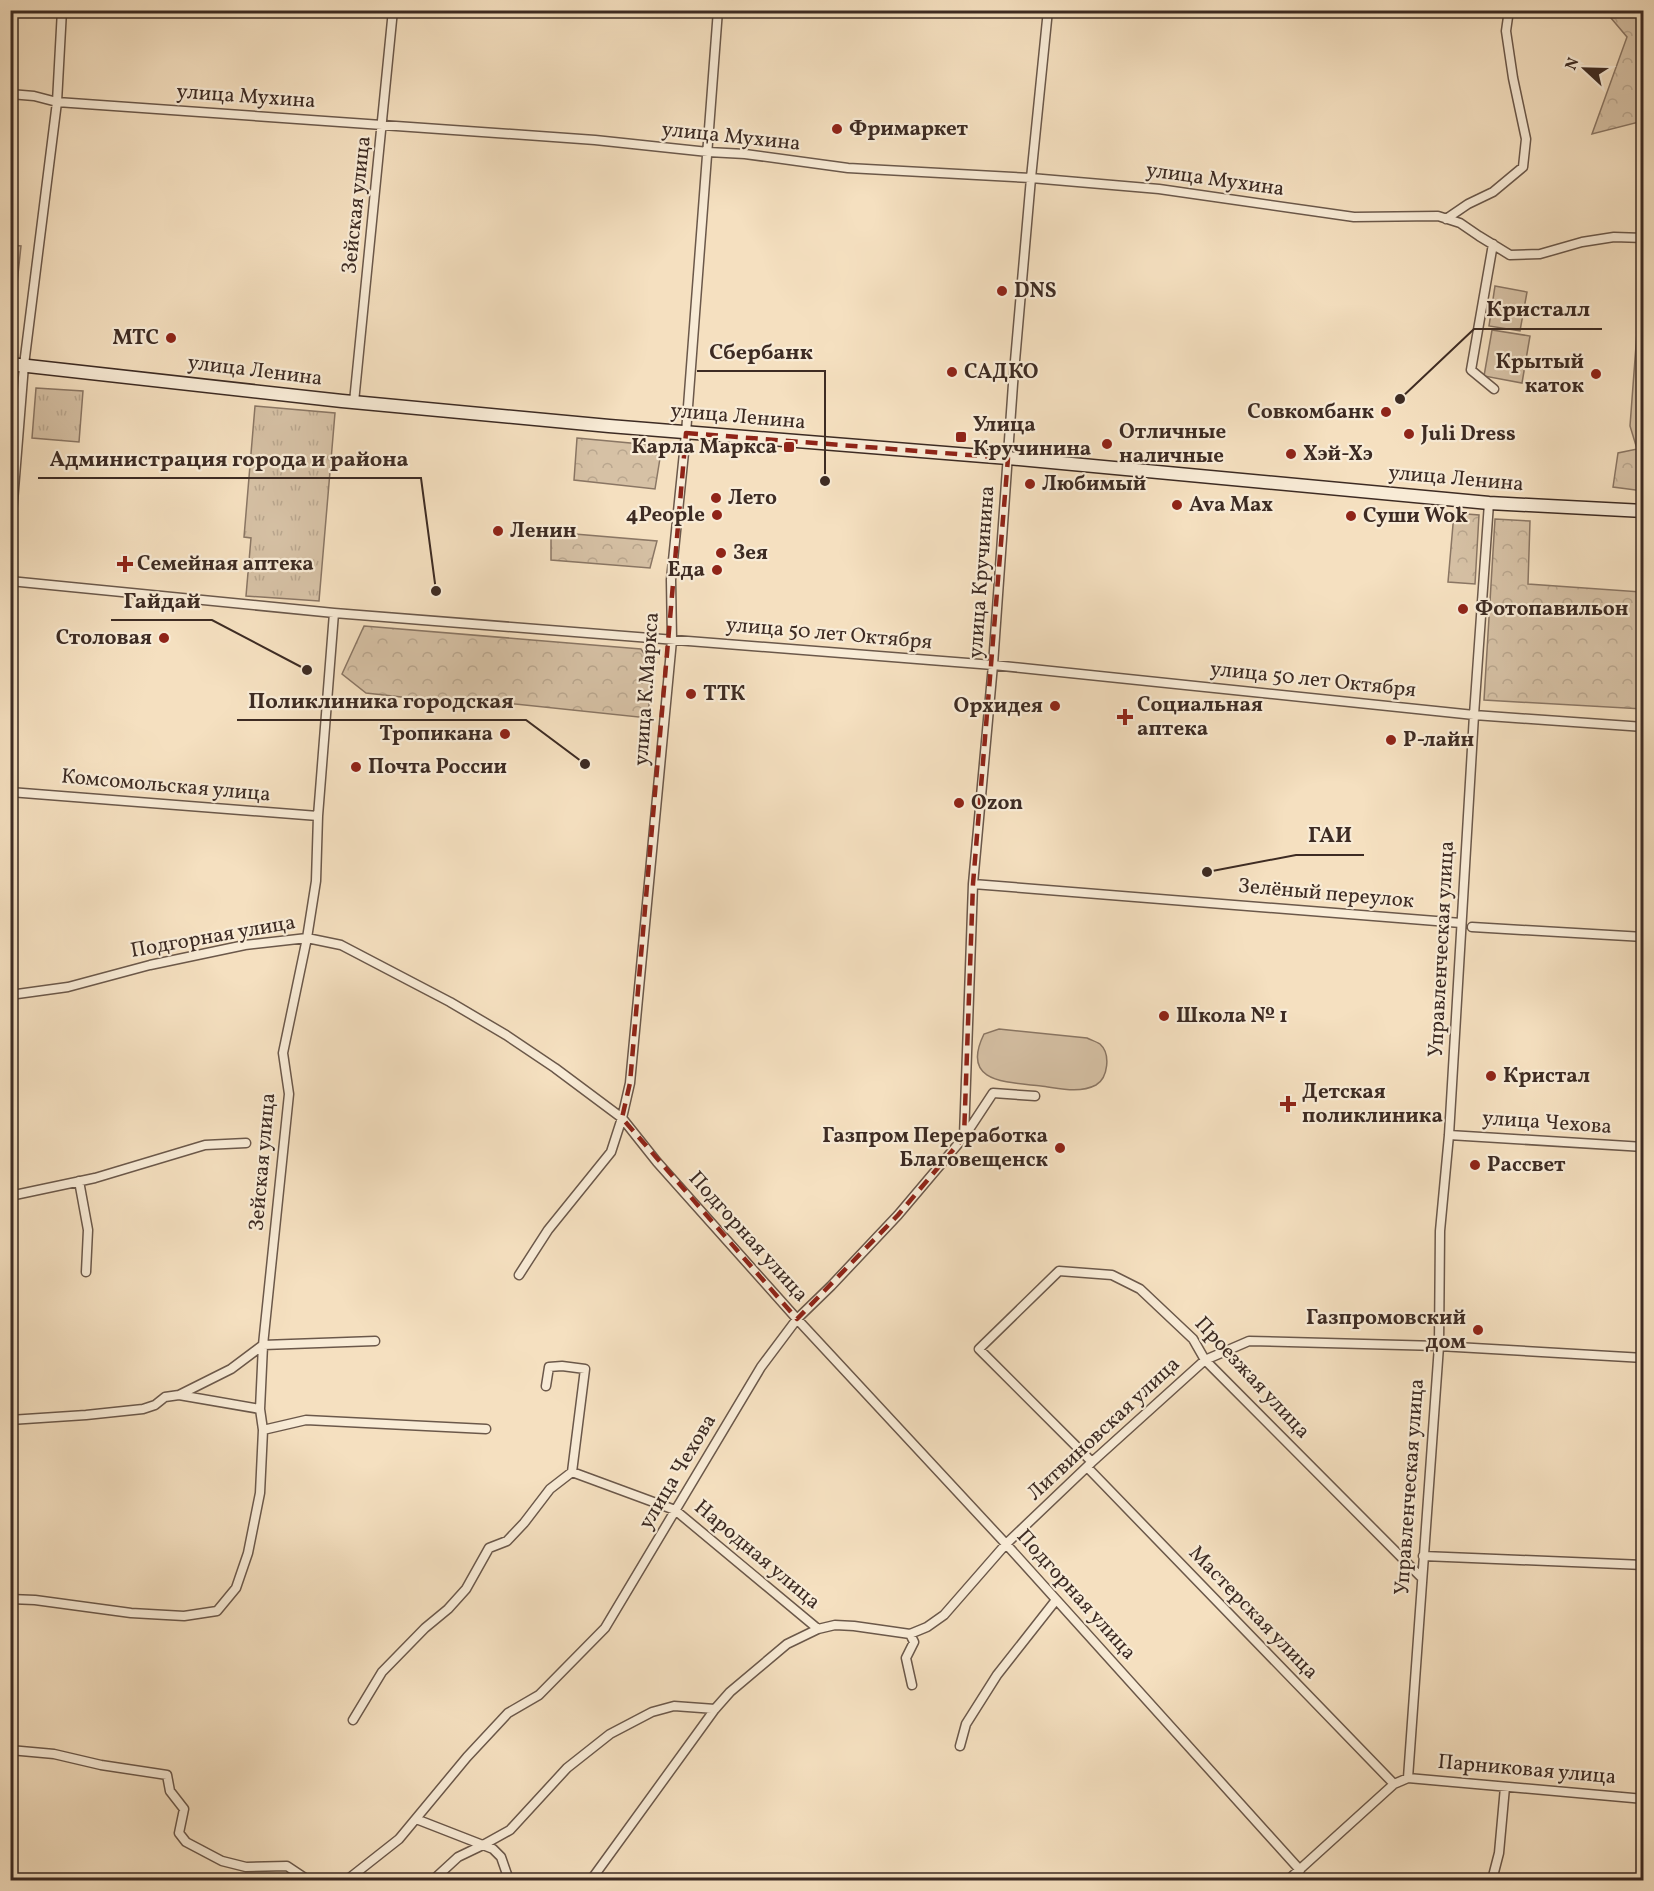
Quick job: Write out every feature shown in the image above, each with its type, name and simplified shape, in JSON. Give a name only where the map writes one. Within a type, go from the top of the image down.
[{"type":"main road","name":"улица Ленина","points":[[10,364],[354,402],[686,433],[1008,458],[1489,503],[1644,511]]},
{"type":"street","points":[[10,539],[24,366],[57,102],[62,10]]},
{"type":"street","name":"Зейская улица","points":[[354,402],[393,10]]},
{"type":"street","name":"улица К.Маркса","points":[[519,1275],[548,1230],[611,1152],[630,1083],[672,640],[671,580],[686,433],[718,10]]},
{"type":"street","name":"улица Кручинина","points":[[964,1137],[973,884],[993,665],[1030,178],[1048,10]]},
{"type":"street","points":[[1446,219],[1468,204],[1493,192],[1523,167],[1526,139],[1506,31],[1509,10]]},
{"type":"street","name":"улица Мухина","points":[[10,94],[34,96],[57,102],[595,140],[745,154],[848,168],[1030,178],[1159,189],[1354,217],[1438,216],[1460,223],[1510,255],[1540,254],[1582,242],[1614,237],[1644,238]]},
{"type":"street","points":[[1492,244],[1471,370],[1494,389]]},
{"type":"street","name":"Управленческая улица","points":[[1408,1778],[1439,1346],[1440,1231],[1449,1135],[1489,503]]},
{"type":"street","name":"улица 50 лет Октября","points":[[10,581],[334,613],[993,665],[1474,715],[1644,727]]},
{"type":"street","name":"Зейская улица","points":[[10,1599],[35,1600],[131,1613],[184,1616],[217,1611],[236,1588],[248,1553],[260,1493],[263,1345],[289,1094],[283,1053],[308,938],[315,881],[334,613]]},
{"type":"street","name":"Комсомольская улица","points":[[10,792],[318,816]]},
{"type":"street","name":"Зелёный переулок","points":[[973,884],[1461,923]]},
{"type":"street","points":[[1472,927],[1644,938]]},
{"type":"street","name":"Подгорная улица","points":[[10,995],[68,987],[150,965],[245,945],[308,938],[341,945],[450,1002],[506,1035],[555,1068],[622,1118],[657,1162],[797,1319],[1006,1544],[1300,1870]]},
{"type":"street","name":"улица Чехова","points":[[347,1881],[399,1839],[467,1757],[508,1713],[539,1695],[605,1628],[761,1367],[797,1319],[898,1215],[964,1137],[993,1093],[1035,1096]]},
{"type":"street","name":"улица Чехова","points":[[1449,1135],[1644,1147]]},
{"type":"street","points":[[10,1196],[79,1181],[205,1145],[246,1143]]},
{"type":"street","points":[[79,1181],[88,1230],[86,1272]]},
{"type":"street","name":"Проезжая улица","points":[[1059,1271],[1112,1275],[1140,1289],[1193,1340],[1205,1360],[1422,1578]]},
{"type":"street","name":"Мастерская улица","points":[[1059,1271],[979,1349],[1394,1784]]},
{"type":"street","points":[[179,1395],[231,1369],[263,1345],[375,1341]]},
{"type":"street","name":"Литвиновская улица","points":[[910,1634],[927,1627],[944,1615],[1006,1544],[1205,1360],[1249,1341],[1439,1346],[1644,1358]]},
{"type":"street","points":[[353,1720],[382,1672],[466,1589],[489,1548],[507,1541],[550,1489],[572,1472],[577,1447],[585,1369],[549,1367],[546,1386]]},
{"type":"street","points":[[10,1420],[143,1409],[155,1405],[165,1397],[179,1395],[260,1409]]},
{"type":"street","points":[[263,1430],[306,1420],[486,1429]]},
{"type":"street","name":"Народная улица","points":[[572,1472],[675,1510],[818,1629]]},
{"type":"street","points":[[1423,1556],[1644,1565]]},
{"type":"street","points":[[960,1746],[966,1724],[997,1675],[1056,1600]]},
{"type":"street","points":[[591,1881],[715,1709],[738,1685],[787,1644],[818,1629],[835,1625],[910,1634],[914,1642],[906,1659],[912,1685]]},
{"type":"street","points":[[433,1881],[458,1857],[510,1830],[567,1768],[610,1734],[652,1712],[674,1706],[715,1709]]},
{"type":"street","points":[[10,1750],[54,1754],[101,1765],[166,1775],[170,1791],[184,1809],[179,1833],[186,1842],[222,1861],[246,1867],[287,1866],[308,1881]]},
{"type":"street","points":[[1288,1881],[1394,1784],[1408,1778]]},
{"type":"street","name":"Парниковая улица","points":[[1408,1778],[1644,1799]]},
{"type":"street","points":[[1492,1881],[1499,1853],[1505,1787]]},
{"type":"street","points":[[416,1819],[493,1849],[501,1857],[509,1881]]},
{"type":"highlighted area","points":[[686,433],[1008,458],[973,884],[964,1137],[898,1215],[797,1319],[622,1118],[630,1083]]},
{"type":"green space","points":[[1605,11],[1643,11],[1643,121],[1592,134],[1627,37]]},
{"type":"green space","points":[[11,245],[21,246],[10,340]]},
{"type":"green space","points":[[1643,274],[1643,456],[1637,449],[1630,426]]},
{"type":"green space","points":[[1495,286],[1527,292],[1520,331],[1489,326]]},
{"type":"green space","points":[[1492,330],[1530,336],[1522,383],[1484,376]]},
{"type":"green space","points":[[36,388],[83,391],[79,442],[32,438]]},
{"type":"green space","points":[[255,406],[335,413],[319,601],[246,596],[251,538],[244,537]]},
{"type":"green space","points":[[577,438],[662,446],[655,489],[574,480]]},
{"type":"green space","points":[[1637,449],[1643,456],[1643,491],[1613,487],[1618,453]]},
{"type":"green space","points":[[1454,513],[1479,515],[1475,584],[1448,582]]},
{"type":"green space","points":[[1495,519],[1530,521],[1528,584],[1641,592],[1643,546],[1643,709],[1484,700]]},
{"type":"green space","points":[[551,532],[657,541],[650,568],[551,560]]},
{"type":"green space","points":[[364,626],[641,649],[652,665],[648,718],[487,701],[437,701],[366,693],[342,674]]},
{"type":"green space","points":[[999,1029],[1087,1038],[1097,1042],[1106,1054],[1107,1066],[1103,1077],[1096,1085],[1076,1090],[1014,1083],[990,1077],[982,1071],[978,1062],[978,1050],[984,1034]]},
{"type":"place","name":"Фримаркет","points":[[837,129]]},
{"type":"place","name":"DNS","points":[[1002,291]]},
{"type":"place","name":"МТС","points":[[171,338]]},
{"type":"place","name":"САДКО","points":[[952,372]]},
{"type":"place","name":"Крытый каток","points":[[1596,374]]},
{"type":"place","name":"Кристалл","points":[[1400,399]]},
{"type":"place","name":"Совкомбанк","points":[[1386,412]]},
{"type":"place","name":"Juli Dress","points":[[1409,434]]},
{"type":"place","name":"Улица Кручинина","points":[[961,437]]},
{"type":"place","name":"Отличные наличные","points":[[1107,444]]},
{"type":"place","name":"Карла Маркса","points":[[789,447]]},
{"type":"place","name":"Хэй-Хэ","points":[[1291,454]]},
{"type":"place","name":"Сбербанк","points":[[825,481]]},
{"type":"place","name":"Любимый","points":[[1030,484]]},
{"type":"place","name":"Лето","points":[[716,498]]},
{"type":"place","name":"Ava Max","points":[[1177,505]]},
{"type":"place","name":"4People","points":[[717,515]]},
{"type":"place","name":"Суши Wok","points":[[1351,516]]},
{"type":"place","name":"Ленин","points":[[498,531]]},
{"type":"place","name":"Зея","points":[[721,553]]},
{"type":"place","name":"Семейная аптека","points":[[125,564]]},
{"type":"place","name":"Еда","points":[[717,570]]},
{"type":"place","name":"Администрация города и района","points":[[436,591]]},
{"type":"place","name":"Фотопавильон","points":[[1463,609]]},
{"type":"place","name":"Столовая","points":[[164,638]]},
{"type":"place","name":"Гайдай","points":[[307,670]]},
{"type":"place","name":"ТТК","points":[[691,694]]},
{"type":"place","name":"Орхидея","points":[[1055,706]]},
{"type":"place","name":"Социальная аптека","points":[[1125,717]]},
{"type":"place","name":"Тропикана","points":[[505,734]]},
{"type":"place","name":"Р-лайн","points":[[1391,740]]},
{"type":"place","name":"Поликлиника городская","points":[[585,764]]},
{"type":"place","name":"Почта России","points":[[356,767]]},
{"type":"place","name":"Ozon","points":[[959,803]]},
{"type":"place","name":"ГАИ","points":[[1207,872]]},
{"type":"place","name":"Школа № 1","points":[[1164,1016]]},
{"type":"place","name":"Кристал","points":[[1491,1076]]},
{"type":"place","name":"Детская поликлиника","points":[[1288,1104]]},
{"type":"place","name":"Газпром Переработка Благовещенск","points":[[1060,1148]]},
{"type":"place","name":"Рассвет","points":[[1475,1165]]},
{"type":"place","name":"Газпромовский дом","points":[[1478,1330]]}]
